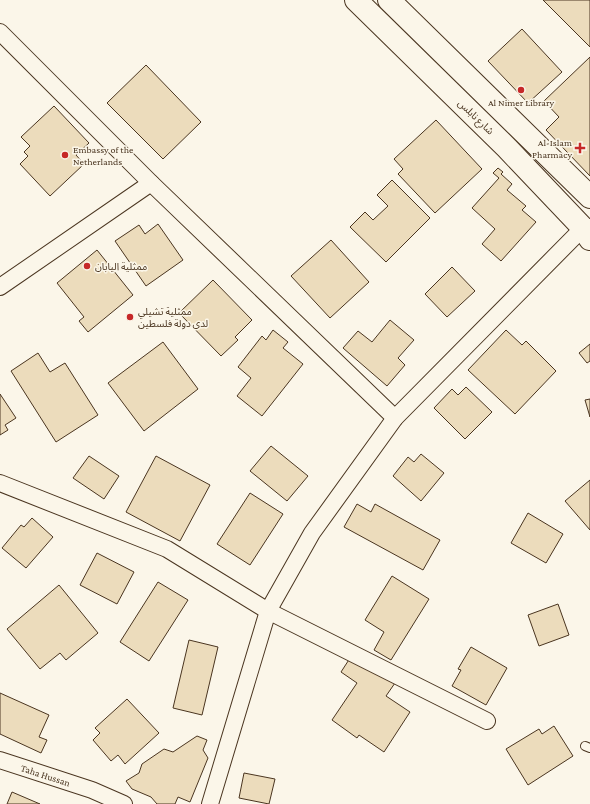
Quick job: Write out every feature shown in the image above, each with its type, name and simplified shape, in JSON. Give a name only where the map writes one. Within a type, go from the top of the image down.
[{"type":"main road","name":"شارع نابلس","points":[[356,0],[507,148],[588,231]]},
{"type":"main road","points":[[392,1],[590,197]]},
{"type":"street","points":[[376,19],[392,1]]},
{"type":"street","points":[[0,32],[151,182],[395,418]]},
{"type":"street","points":[[0,287],[151,182]]},
{"type":"street","points":[[210,804],[268,611],[312,532],[395,418],[588,231]]},
{"type":"street","points":[[0,483],[166,549],[268,611],[487,720]]},
{"type":"street","name":"Taha Hussan","points":[[0,760],[92,790],[124,804]]},
{"type":"street","points":[[92,790],[107,804]]},
{"type":"building","points":[[543,0],[590,0],[590,47]]},
{"type":"building","points":[[522,29],[562,72],[528,103],[488,61]]},
{"type":"building","points":[[590,57],[590,176],[546,130],[559,117],[544,101]]},
{"type":"building","points":[[146,65],[201,122],[163,159],[107,103]]},
{"type":"building","points":[[54,106],[89,143],[76,155],[84,164],[50,196],[20,164],[28,156],[24,152],[30,146],[21,137]]},
{"type":"building","points":[[436,120],[482,169],[435,213],[398,174],[403,169],[394,159]]},
{"type":"building","points":[[498,168],[503,172],[501,174],[512,184],[507,190],[526,206],[522,210],[536,222],[501,261],[482,244],[495,229],[472,208],[499,178],[493,173]]},
{"type":"building","points":[[392,180],[430,218],[386,262],[350,227],[365,212],[373,220],[388,206],[377,195]]},
{"type":"building","points":[[158,224],[183,260],[146,286],[115,241],[139,225],[145,234]]},
{"type":"building","points":[[331,240],[369,282],[330,318],[291,276]]},
{"type":"building","points":[[97,250],[133,295],[88,332],[79,321],[84,317],[57,283]]},
{"type":"building","points":[[452,267],[475,291],[447,317],[425,294]]},
{"type":"building","points":[[213,280],[252,320],[235,337],[238,340],[221,356],[179,313]]},
{"type":"building","points":[[390,320],[414,340],[398,358],[405,365],[387,386],[343,348],[358,331],[372,342]]},
{"type":"building","points":[[273,330],[288,342],[283,348],[303,364],[262,416],[237,396],[251,378],[238,367],[262,336],[266,340]]},
{"type":"building","points":[[506,330],[522,345],[526,341],[556,371],[515,414],[468,370]]},
{"type":"building","points":[[163,342],[198,389],[144,431],[108,383]]},
{"type":"building","points":[[590,344],[590,361],[587,363],[579,353]]},
{"type":"building","points":[[38,353],[50,372],[65,363],[98,415],[56,442],[11,371]]},
{"type":"building","points":[[466,387],[492,412],[465,439],[434,408],[452,389],[458,395]]},
{"type":"building","points":[[0,394],[16,418],[5,425],[8,430],[0,435]]},
{"type":"building","points":[[590,399],[590,417],[585,400]]},
{"type":"building","points":[[271,446],[308,476],[287,501],[250,471]]},
{"type":"building","points":[[421,454],[444,473],[421,501],[393,476],[408,457],[414,462]]},
{"type":"building","points":[[89,456],[119,476],[104,499],[73,478]]},
{"type":"building","points":[[156,456],[210,485],[180,541],[126,512]]},
{"type":"building","points":[[590,480],[590,530],[565,501]]},
{"type":"building","points":[[250,493],[283,514],[250,565],[217,544]]},
{"type":"building","points":[[357,504],[371,512],[375,504],[440,540],[423,570],[344,527]]},
{"type":"building","points":[[528,513],[563,534],[546,563],[511,543]]},
{"type":"building","points":[[32,518],[53,537],[26,568],[2,548],[21,525],[24,527]]},
{"type":"building","points":[[97,553],[134,572],[117,604],[80,585]]},
{"type":"building","points":[[392,576],[429,599],[391,660],[374,650],[384,632],[365,620]]},
{"type":"building","points":[[158,582],[188,600],[149,661],[120,642]]},
{"type":"building","points":[[59,585],[98,633],[66,660],[60,653],[40,669],[7,629]]},
{"type":"building","points":[[558,604],[569,635],[539,646],[528,615]]},
{"type":"building","points":[[189,640],[218,647],[202,715],[173,708]]},
{"type":"building","points":[[471,647],[507,668],[486,705],[452,686],[461,670],[458,669]]},
{"type":"building","points":[[352,655],[395,683],[386,696],[410,712],[384,752],[359,735],[357,738],[332,720],[357,683],[341,672]]},
{"type":"building","points":[[0,693],[49,715],[39,737],[47,740],[41,753],[0,734]]},
{"type":"building","points":[[127,699],[159,733],[125,764],[118,755],[111,761],[93,740],[100,733],[95,728]]},
{"type":"building","points":[[554,726],[573,756],[528,785],[506,749],[539,729],[542,734]]},
{"type":"building","points":[[197,736],[207,740],[203,750],[208,758],[190,802],[178,797],[175,804],[157,804],[151,797],[132,789],[126,781],[139,773],[142,764],[164,749],[173,752]]},
{"type":"building","points":[[244,773],[275,779],[269,804],[239,798]]},
{"type":"building","points":[[12,792],[40,804],[7,804]]},
{"type":"place","name":"Al Nimer Library","points":[[521,90]]},
{"type":"place","name":"Al-Islam Pharmacy","points":[[580,148]]},
{"type":"place","name":"Embassy of the Netherlands","points":[[65,155]]},
{"type":"place","name":"ممثلية اليابان","points":[[87,266]]},
{"type":"place","name":"ممثلية تشيلي لدى دولة فلسطين","points":[[130,317]]}]
